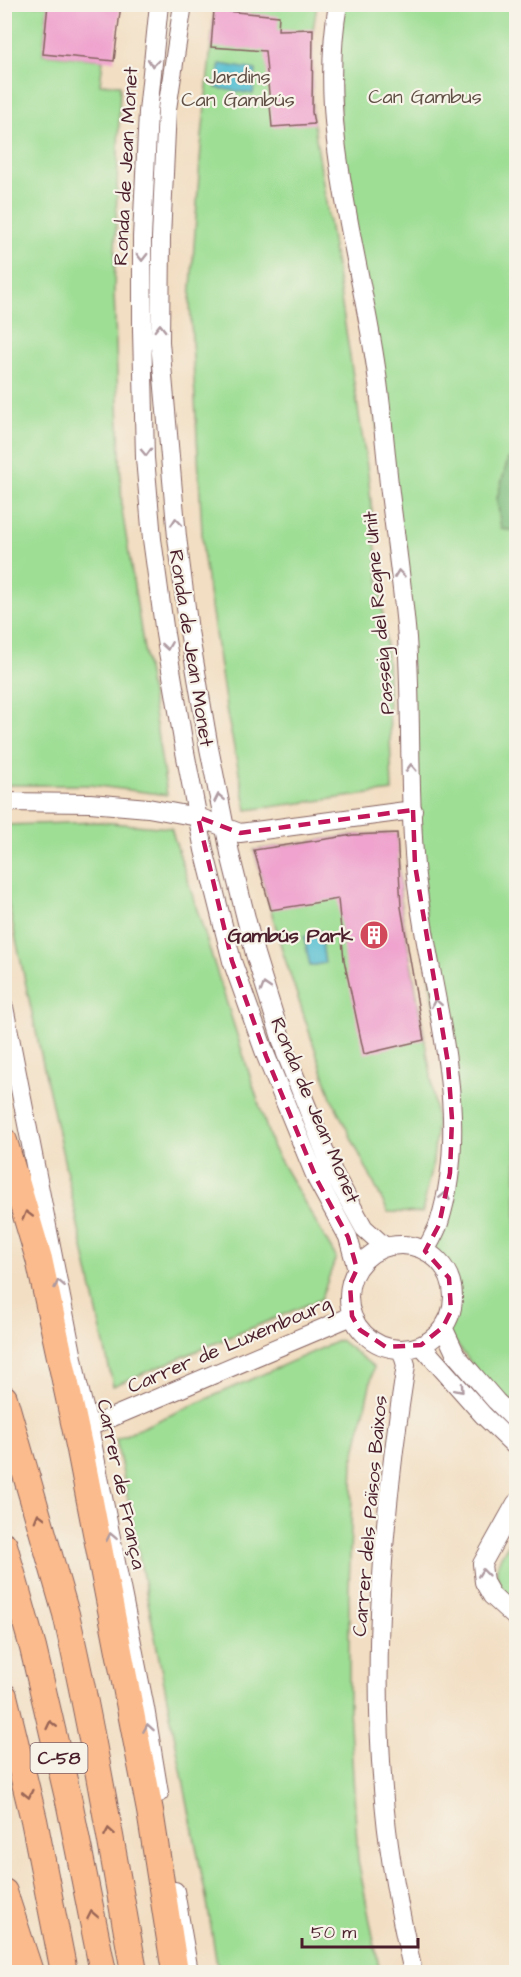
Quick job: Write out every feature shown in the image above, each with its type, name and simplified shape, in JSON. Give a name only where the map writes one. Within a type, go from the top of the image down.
[{"type":"highway","points":[[4,1141],[39,1259],[80,1450],[150,1811],[176,1972]]},
{"type":"highway","points":[[4,1398],[66,1614],[90,1719],[134,1972]]},
{"type":"highway","name":"C-58","points":[[4,1545],[33,1648],[70,1806],[103,1972]]},
{"type":"highway","name":"C-58","points":[[4,1696],[34,1820],[64,1972]]},
{"type":"highway","points":[[4,1892],[30,1972]]},
{"type":"highway","points":[[4,1943],[10,1972]]},
{"type":"street","name":"Ronda de Jean Monet","points":[[159,4],[148,112],[142,237],[146,458],[152,539],[164,623],[204,850],[232,961],[266,1056],[317,1180],[348,1237],[357,1269]]},
{"type":"street","name":"Ronda de Jean Monet","points":[[183,4],[167,110],[161,238],[160,342],[181,571],[209,748],[255,954],[285,1054],[333,1172],[364,1228],[385,1247]]},
{"type":"street","name":"Passeig del Regne Unit","points":[[338,4],[333,31],[332,90],[341,177],[375,362],[407,638],[415,865],[428,963],[448,1063],[452,1119],[450,1173],[439,1225],[425,1251]]},
{"type":"street","points":[[4,802],[90,803],[147,808],[198,817],[240,833],[413,810]]},
{"type":"street","name":"Carrer de França","points":[[4,1007],[145,1708],[189,1972]]},
{"type":"street","points":[[405,1245],[425,1251],[441,1263],[449,1278],[453,1295],[451,1311],[434,1338],[421,1345],[401,1349],[386,1347],[372,1340],[360,1330],[352,1316],[349,1300],[350,1284],[357,1269],[369,1256],[385,1247],[405,1245]]},
{"type":"street","name":"Carrer de Luxembourg","points":[[89,1428],[352,1316]]},
{"type":"street","points":[[443,1327],[456,1355],[516,1421]]},
{"type":"street","points":[[421,1345],[483,1415],[516,1447]]},
{"type":"street","name":"Carrer dels Països Baixos","points":[[401,1349],[406,1365],[385,1538],[379,1700],[385,1811],[402,1924],[413,1972]]},
{"type":"street","points":[[516,1503],[482,1564],[484,1582],[492,1596],[516,1618]]},
{"type":"highlighted area","points":[[413,810],[415,865],[448,1063],[452,1119],[450,1173],[439,1225],[425,1251],[449,1278],[451,1311],[443,1327],[421,1345],[386,1347],[360,1330],[352,1316],[350,1284],[357,1269],[348,1237],[317,1180],[266,1056],[232,961],[198,817],[240,833]]},
{"type":"green space","points":[[4,5],[48,5],[43,54],[103,60],[100,84],[120,85],[114,292],[122,510],[167,795],[90,785],[5,785]]},
{"type":"green space","points":[[215,5],[317,5],[312,36],[312,112],[368,473],[387,655],[392,791],[247,810],[227,714],[203,552],[190,302],[201,147]]},
{"type":"green space","name":"Can Gambus","points":[[338,5],[516,5],[516,1421],[443,1327],[451,1304],[451,1285],[442,1268],[425,1251],[439,1225],[452,1119],[428,963],[407,637],[341,177]]},
{"type":"green space","points":[[516,457],[516,531],[501,529],[497,498],[508,459]]},
{"type":"green space","points":[[99,822],[171,828],[273,1148],[336,1257],[321,1299],[113,1386],[4,884],[5,825]]},
{"type":"green space","points":[[397,833],[401,907],[430,1069],[437,1125],[432,1169],[422,1213],[388,1212],[331,1097],[283,953],[254,850],[353,835]]},
{"type":"green space","points":[[340,1340],[374,1367],[353,1461],[349,1591],[349,1708],[358,1860],[380,1972],[218,1972],[207,1902],[116,1439]]},
{"type":"green space","points":[[516,1532],[516,1603],[500,1584],[497,1568],[503,1552]]},
{"type":"water","points":[[220,64],[256,70],[253,94],[216,88]]},
{"type":"water","points":[[315,931],[320,931],[325,963],[310,966],[304,937],[312,935]]},
{"type":"building","points":[[48,4],[121,4],[114,61],[43,54]]},
{"type":"building","name":"Jardins Can Gambús","points":[[214,10],[279,16],[278,30],[313,29],[312,112],[314,124],[272,127],[265,51],[211,47]]},
{"type":"building","name":"Gambús Park","points":[[397,833],[401,907],[424,1040],[364,1054],[344,960],[338,899],[271,910],[254,850],[353,835]]},
{"type":"place","name":"Gambús Park","points":[[374,935]]}]
